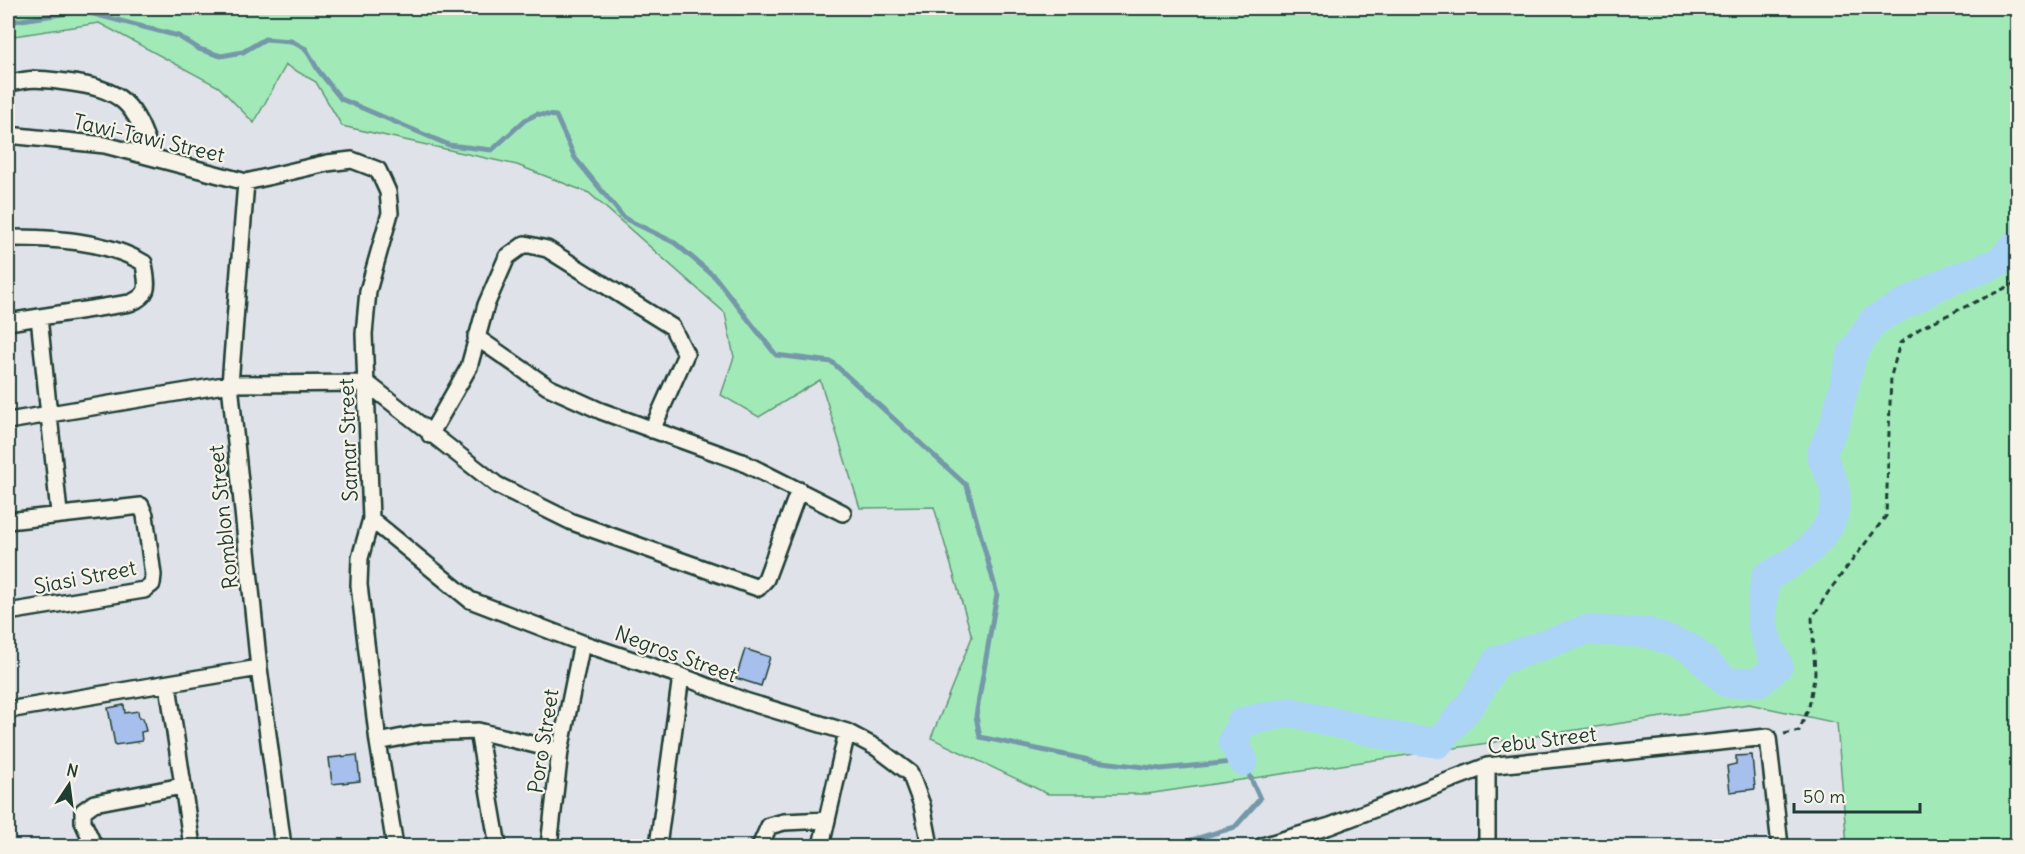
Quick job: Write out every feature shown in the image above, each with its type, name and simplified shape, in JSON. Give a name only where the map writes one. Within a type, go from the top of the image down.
[{"type":"street","points":[[8,84],[30,77],[96,86],[121,98],[141,122],[152,156]]},
{"type":"street","name":"Tawi-Tawi Street","points":[[8,135],[105,145],[246,182]]},
{"type":"street","name":"Samar Street","points":[[246,182],[327,163],[351,160],[378,170],[388,192],[390,213],[368,291],[364,334],[371,519],[360,558],[359,585],[378,742],[395,846]]},
{"type":"street","name":"Romblon Street","points":[[246,182],[230,384],[259,668],[283,846]]},
{"type":"street","points":[[8,238],[52,238],[128,253],[144,262],[147,290],[142,298],[130,303],[8,322]]},
{"type":"street","points":[[430,435],[469,367],[476,337],[507,257],[525,244],[547,249],[672,327],[686,354],[652,430]]},
{"type":"street","points":[[39,317],[59,513]]},
{"type":"street","points":[[476,337],[548,387],[601,411],[742,462],[843,513]]},
{"type":"street","points":[[8,421],[230,384],[367,383],[430,435],[497,485],[572,522],[758,588],[766,579],[799,490]]},
{"type":"street","name":"Siasi Street","points":[[8,521],[59,513],[141,506],[145,515],[153,575],[152,584],[144,590],[8,612]]},
{"type":"street","name":"Negros Street","points":[[371,519],[423,564],[470,600],[744,701],[847,732],[877,748],[910,772],[922,805],[930,846]]},
{"type":"street","name":"Poro Street","points":[[549,846],[560,751],[582,643]]},
{"type":"street","points":[[8,710],[259,668]]},
{"type":"street","points":[[658,846],[681,676]]},
{"type":"street","points":[[168,685],[192,846]]},
{"type":"street","points":[[378,742],[423,733],[478,731],[560,751]]},
{"type":"street","points":[[478,731],[498,846]]},
{"type":"street","points":[[821,846],[847,732]]},
{"type":"street","points":[[1768,737],[1780,846]]},
{"type":"street","name":"Cebu Street","points":[[1262,846],[1330,826],[1487,766],[1768,737]]},
{"type":"street","points":[[1487,766],[1487,846]]},
{"type":"street","points":[[94,846],[83,822],[83,811],[94,803],[182,786]]},
{"type":"street","points":[[760,846],[769,826],[784,822],[827,820]]},
{"type":"path","points":[[1768,737],[1799,731],[1809,707],[1815,673],[1812,618],[1829,591],[1886,516],[1891,376],[1900,343],[1922,327],[2018,282]]},
{"type":"green space","points":[[8,8],[2017,8],[2017,846],[1847,846],[1837,723],[1749,704],[1147,794],[1048,794],[931,738],[972,637],[934,507],[860,508],[820,380],[759,417],[721,395],[734,357],[725,313],[589,193],[517,165],[342,126],[316,82],[286,65],[254,123],[219,87],[99,23],[8,37]]},
{"type":"building","points":[[745,649],[770,657],[761,686],[736,678]]},
{"type":"building","points":[[124,705],[125,713],[138,711],[139,718],[143,718],[146,731],[141,732],[142,741],[115,745],[108,708]]},
{"type":"building","points":[[357,755],[360,781],[332,784],[329,758]]},
{"type":"building","points":[[1752,755],[1755,789],[1730,792],[1727,766],[1736,764],[1736,756]]},
{"type":"waterway","points":[[8,22],[82,11],[178,36],[199,49],[221,56],[243,52],[265,39],[291,41],[306,49],[318,70],[341,99],[449,145],[492,150],[525,120],[537,114],[556,116],[575,158],[624,218],[675,243],[715,277],[776,355],[832,362],[967,486],[997,594],[976,716],[980,737],[1094,761],[1161,769],[1243,761],[1260,799],[1235,827],[1172,846]]},
{"type":"waterway","points":[[1243,761],[1233,741],[1242,722],[1291,712],[1395,737],[1438,743],[1472,702],[1497,661],[1586,630],[1649,633],[1691,649],[1728,683],[1761,681],[1778,665],[1767,642],[1762,622],[1766,577],[1792,562],[1815,543],[1831,520],[1835,506],[1834,486],[1821,455],[1835,423],[1852,354],[1873,321],[1941,284],[1999,262],[2018,243]]},
{"type":"waterway","points":[[1057,846],[1061,844],[1103,846]]}]
